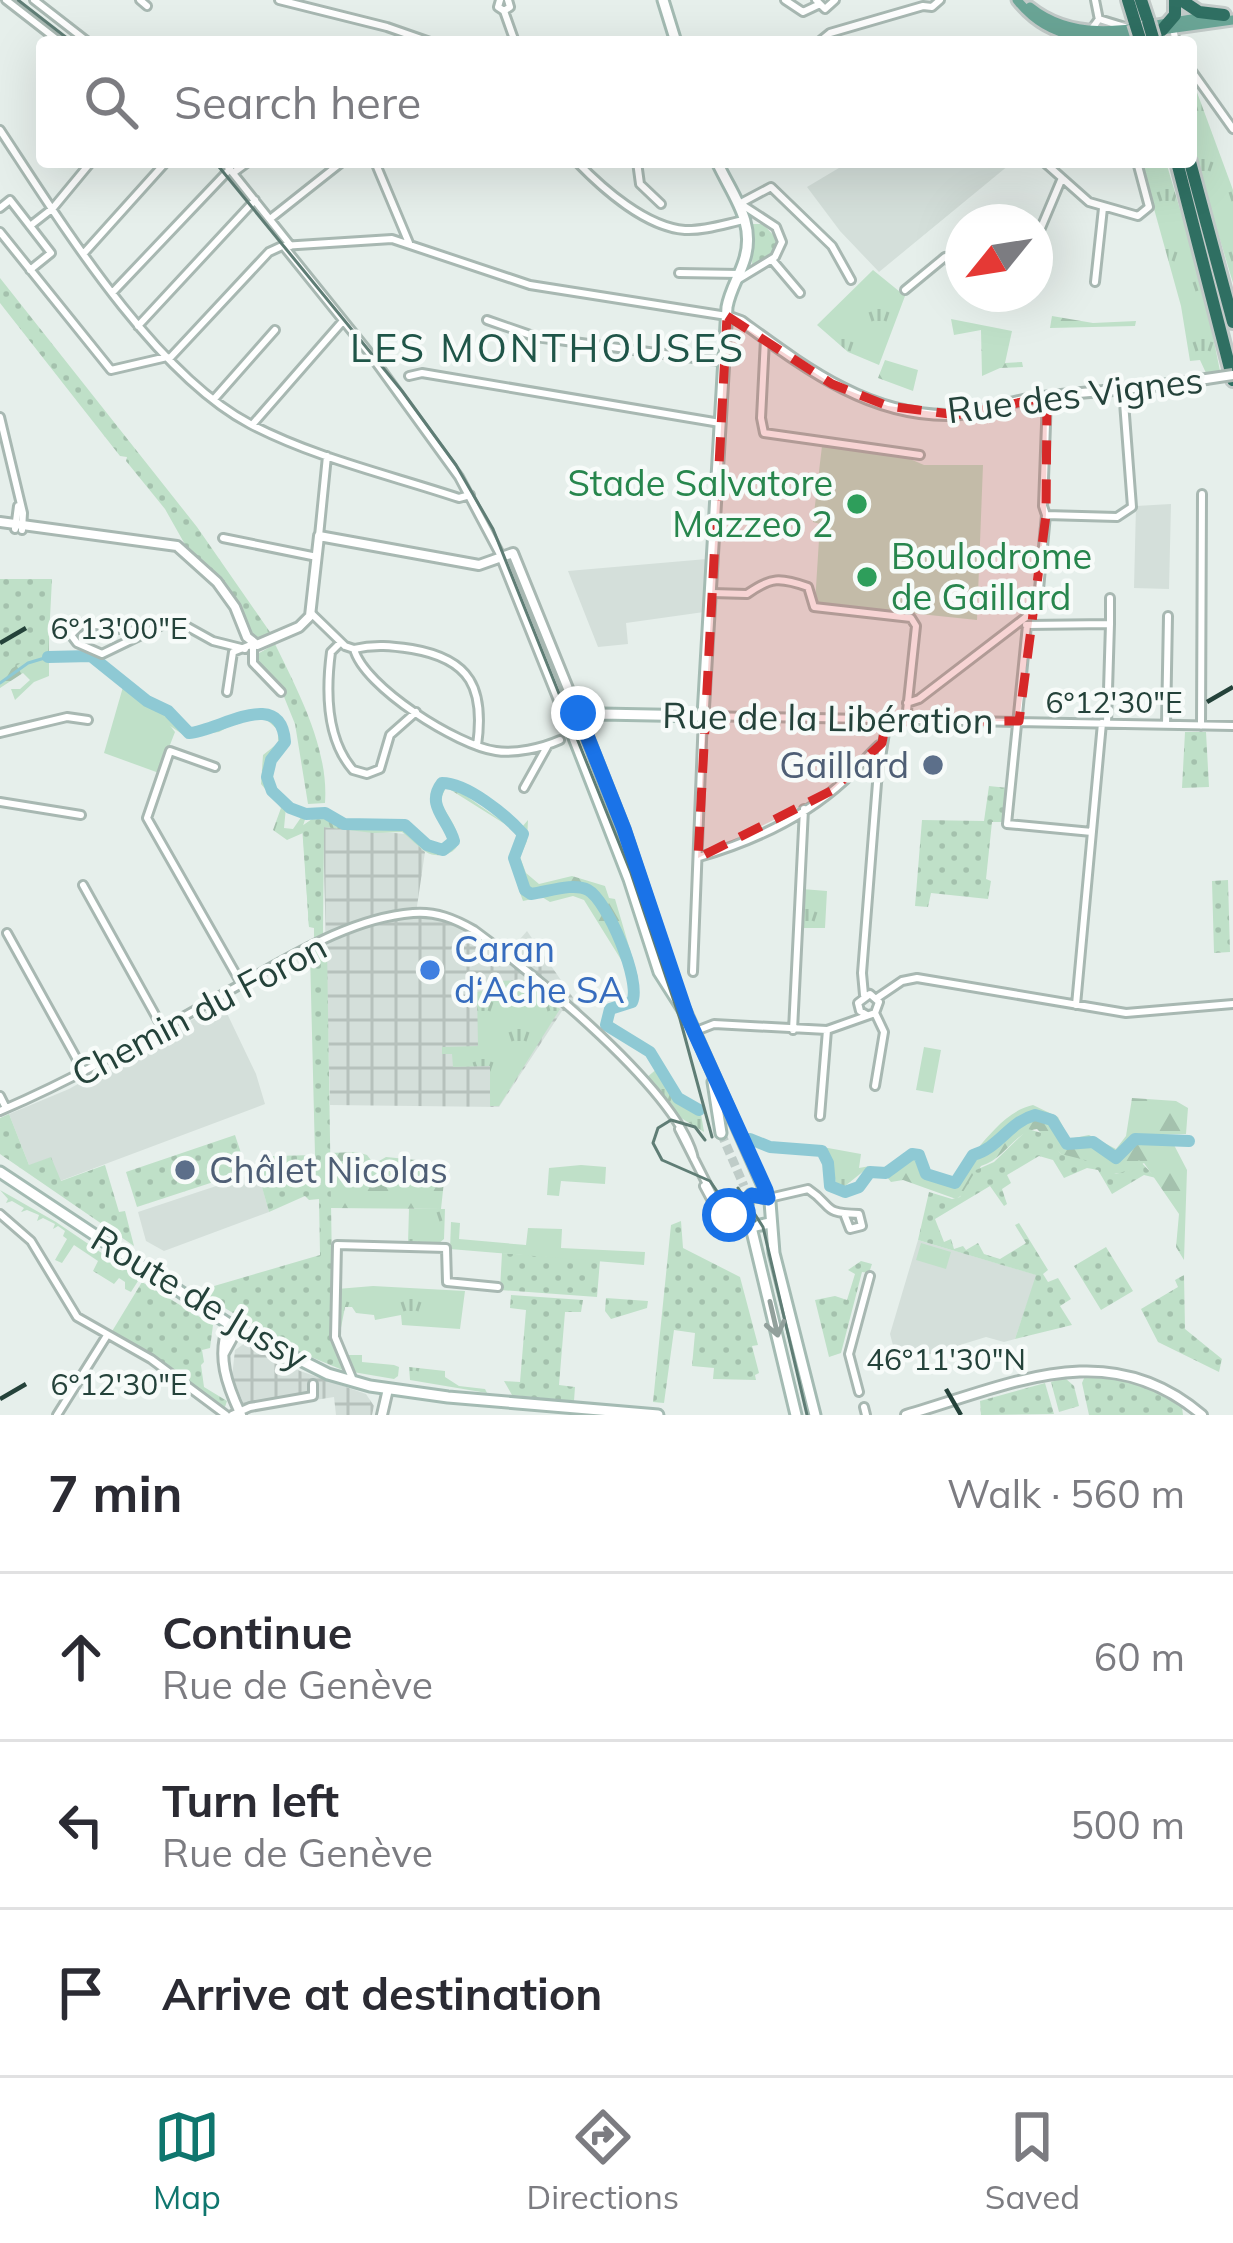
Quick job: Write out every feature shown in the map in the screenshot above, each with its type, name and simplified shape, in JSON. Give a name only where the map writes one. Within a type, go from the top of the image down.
[{"type":"highway","points":[[1128,0],[1137,24],[1156,35],[1176,13],[1178,0],[1199,12],[1230,16]]},
{"type":"highway","points":[[1137,24],[1141,0]]},
{"type":"highway","points":[[1179,168],[1233,378]]},
{"type":"highway","points":[[1192,168],[1233,322]]},
{"type":"main road","points":[[663,0],[674,36]]},
{"type":"main road","points":[[1019,0],[1064,36]]},
{"type":"main road","points":[[1070,36],[1089,32],[1156,35],[1230,16]]},
{"type":"main road","points":[[1104,34],[1137,24],[1156,35]]},
{"type":"main road","points":[[703,716],[727,316],[747,246],[740,204],[720,168]]},
{"type":"main road","name":"Rue de la Libération","points":[[571,730],[601,714],[703,716]]},
{"type":"main road","points":[[582,723],[624,829],[676,992],[768,1198],[815,1415]]},
{"type":"main road","points":[[571,730],[629,879],[658,972],[676,992]]},
{"type":"main road","points":[[713,1076],[722,1133]]},
{"type":"main road","points":[[717,1115],[729,1107]]},
{"type":"main road","name":"Route de Jussy","points":[[0,1172],[234,1327],[318,1370],[388,1389],[592,1413],[658,1415]]},
{"type":"main road","points":[[768,1198],[746,1191],[744,1212],[792,1412]]},
{"type":"main road","points":[[749,1226],[770,1223]]},
{"type":"street","points":[[6,0],[52,36]]},
{"type":"street","points":[[34,0],[80,36]]},
{"type":"street","points":[[280,0],[414,36]]},
{"type":"street","points":[[504,0],[498,8],[504,11],[513,36]]},
{"type":"street","points":[[785,0],[800,11],[818,2],[825,9],[835,0]]},
{"type":"street","points":[[826,36],[932,7],[940,0]]},
{"type":"street","points":[[1095,0],[1104,34]]},
{"type":"street","points":[[1197,78],[1233,129]]},
{"type":"street","points":[[0,130],[138,326],[215,398],[252,425],[327,456],[459,498],[470,496]]},
{"type":"street","points":[[30,226],[53,208],[87,168]]},
{"type":"street","points":[[85,252],[161,168]]},
{"type":"street","points":[[113,292],[229,168],[470,496],[502,558],[571,730]]},
{"type":"street","points":[[270,219],[334,168]]},
{"type":"street","points":[[378,168],[409,243]]},
{"type":"street","points":[[584,168],[611,193],[674,227],[693,229],[745,220]]},
{"type":"street","points":[[639,168],[640,184],[662,204]]},
{"type":"street","points":[[1051,168],[1087,200],[1129,215],[1143,215],[1148,211],[1138,168]]},
{"type":"street","points":[[1051,204],[1062,178]]},
{"type":"street","points":[[740,204],[771,187],[832,246],[851,280]]},
{"type":"street","points":[[0,208],[10,200],[51,253],[30,270]]},
{"type":"street","points":[[138,326],[255,200]]},
{"type":"street","points":[[679,273],[737,277],[772,260],[781,249],[780,233],[740,204]]},
{"type":"street","points":[[1095,282],[1103,208]]},
{"type":"street","points":[[0,232],[111,370],[168,358],[269,252],[366,238],[409,243],[487,274],[530,285],[727,316]]},
{"type":"street","points":[[905,290],[945,257]]},
{"type":"street","points":[[772,260],[800,293]]},
{"type":"street","name":"Rue des Vignes","points":[[727,316],[842,389],[905,410],[957,415],[1047,397],[1233,378]]},
{"type":"street","points":[[488,320],[536,337],[724,362]]},
{"type":"street","points":[[252,425],[343,322]]},
{"type":"street","points":[[215,398],[275,330]]},
{"type":"street","points":[[765,339],[764,433],[920,454]]},
{"type":"street","points":[[410,376],[422,373],[720,423]]},
{"type":"street","points":[[1046,515],[1117,517],[1132,507],[1123,389]]},
{"type":"street","points":[[907,703],[1024,623],[1038,600],[1046,515],[1047,397]]},
{"type":"street","points":[[0,417],[19,502],[18,527]]},
{"type":"street","points":[[0,443],[4,433]]},
{"type":"street","points":[[227,692],[233,652],[288,632],[306,622],[311,613],[327,456]]},
{"type":"street","points":[[0,460],[10,462]]},
{"type":"street","points":[[1201,726],[1202,494]]},
{"type":"street","points":[[0,524],[183,550],[220,586],[253,662],[281,692]]},
{"type":"street","points":[[319,536],[478,565],[513,553],[582,723]]},
{"type":"street","points":[[223,538],[317,557]]},
{"type":"street","points":[[712,593],[747,595],[765,582],[795,584],[809,588],[814,607],[913,620],[905,720]]},
{"type":"street","points":[[1076,1005],[1104,723],[1110,598]]},
{"type":"street","points":[[311,613],[341,643],[355,649],[391,646],[431,652],[457,665],[478,697],[477,746]]},
{"type":"street","points":[[1166,724],[1168,616]]},
{"type":"street","points":[[147,633],[81,623],[71,636],[102,654],[147,633],[157,625],[177,624],[213,641],[249,647]]},
{"type":"street","points":[[1024,623],[1110,624]]},
{"type":"street","points":[[1024,623],[1007,824],[1092,832]]},
{"type":"street","points":[[341,643],[332,649],[329,708],[344,759],[352,770],[367,774],[380,769],[390,735],[416,712]]},
{"type":"street","points":[[355,649],[359,662],[416,712],[477,746],[506,752],[560,740]]},
{"type":"street","points":[[693,972],[703,716]]},
{"type":"street","name":"Rue de la Libération","points":[[703,716],[1233,726]]},
{"type":"street","points":[[0,733],[67,717],[88,720]]},
{"type":"street","points":[[875,1086],[884,1032],[859,1007],[864,995],[861,977],[879,763],[887,720]]},
{"type":"street","points":[[698,857],[744,842],[804,809],[844,780],[882,743]]},
{"type":"street","points":[[524,788],[548,745]]},
{"type":"street","points":[[215,767],[170,751],[147,818],[242,985]]},
{"type":"street","points":[[864,760],[879,763]]},
{"type":"street","points":[[0,802],[81,815]]},
{"type":"street","points":[[793,1030],[804,809]]},
{"type":"street","points":[[83,885],[163,1029]]},
{"type":"street","name":"Chemin du Foron","points":[[3,1109],[84,1072],[319,942],[416,913],[450,918],[480,935],[600,1035],[678,1125],[717,1213],[749,1226]]},
{"type":"street","points":[[8,933],[84,1072]]},
{"type":"street","points":[[693,1032],[714,1024],[827,1030],[871,1014],[878,998],[898,983],[917,978],[1137,1013],[1233,1004]]},
{"type":"street","points":[[864,995],[878,998]]},
{"type":"street","points":[[820,1116],[827,1030]]},
{"type":"street","points":[[0,1096],[3,1109]]},
{"type":"street","name":"Chemin du Foron","points":[[701,1177],[722,1210],[729,1215],[744,1212]]},
{"type":"street","points":[[768,1198],[808,1189],[829,1210],[844,1216]]},
{"type":"street","points":[[0,1214],[31,1241],[77,1317],[235,1414],[313,1396],[313,1384]]},
{"type":"street","points":[[353,1382],[335,1336],[337,1245],[446,1248],[447,1282],[498,1287]]},
{"type":"street","points":[[860,1392],[849,1354],[870,1276]]},
{"type":"street","points":[[234,1327],[224,1354],[235,1414]]},
{"type":"street","points":[[57,1415],[107,1336]]},
{"type":"street","points":[[905,1415],[1089,1369],[1147,1379],[1202,1415]]},
{"type":"street","points":[[382,1415],[388,1389]]},
{"type":"highlighted area","points":[[727,316],[832,384],[888,406],[957,415],[1047,397],[1046,515],[1019,721],[886,722],[882,743],[831,791],[698,858]]},
{"type":"shaded area","points":[[839,168],[1005,168],[962,204],[945,204],[945,218],[879,272],[807,187]]},
{"type":"shaded area","points":[[1171,504],[1169,589],[1134,588],[1136,506]]},
{"type":"shaded area","points":[[707,559],[704,612],[626,623],[628,644],[598,647],[568,571]]},
{"type":"shaded area","points":[[323,827],[406,834],[425,852],[416,913],[460,922],[506,955],[527,931],[583,1012],[562,1011],[499,1107],[330,1105]]},
{"type":"shaded area","points":[[222,1003],[265,1104],[60,1181],[29,1165],[9,1114],[69,1089]]},
{"type":"shaded area","points":[[258,1172],[269,1212],[164,1251],[146,1241],[138,1212]]},
{"type":"shaded area","points":[[918,1240],[1037,1275],[1015,1339],[1004,1342],[986,1337],[898,1364],[890,1334]]},
{"type":"shaded area","points":[[245,1343],[300,1371],[366,1394],[374,1406],[372,1415],[336,1415],[334,1397],[247,1411],[232,1377],[235,1350]]},
{"type":"green space","points":[[1197,92],[1233,190],[1233,283],[1197,163]]},
{"type":"green space","points":[[1143,168],[1168,168],[1203,287],[1220,371],[1206,373],[1200,360],[1190,361],[1181,306]]},
{"type":"green space","points":[[753,224],[763,224],[777,239],[775,250],[752,267]]},
{"type":"green space","points":[[873,270],[905,296],[879,365],[848,352],[817,325]]},
{"type":"green space","points":[[0,278],[197,527],[272,635],[252,635],[224,584],[187,548],[127,457],[120,456],[0,303]]},
{"type":"green space","points":[[1052,316],[1093,323],[1136,321],[1135,326],[1050,328]]},
{"type":"green space","points":[[951,319],[1012,331],[1005,363],[1022,362],[1023,367],[1000,368],[982,376],[981,330],[954,335]]},
{"type":"green space","points":[[885,360],[918,370],[913,391],[878,378]]},
{"type":"green space","points":[[822,446],[896,453],[924,465],[983,465],[977,620],[815,603],[820,524],[813,522]]},
{"type":"green space","points":[[514,568],[573,713],[569,715],[510,569]]},
{"type":"green space","points":[[0,579],[52,579],[48,656],[32,656],[0,676]]},
{"type":"green space","points":[[49,637],[49,676],[34,682],[15,700],[11,689],[20,689],[30,680],[23,673],[0,688],[0,646]]},
{"type":"green space","points":[[275,644],[317,741],[325,803],[308,804],[295,724],[278,682],[254,656]]},
{"type":"green space","points":[[125,685],[167,714],[183,732],[196,735],[185,736],[139,705]]},
{"type":"green space","points":[[123,687],[175,732],[159,773],[104,753]]},
{"type":"green space","points":[[256,714],[277,724],[283,739],[268,759],[265,781],[286,807],[284,828],[293,829],[302,816],[306,816],[303,826],[313,819],[309,927],[303,833],[287,840],[273,830],[281,808],[261,784],[263,755],[278,743],[278,730],[250,716]]},
{"type":"green space","points":[[1185,732],[1206,732],[1209,787],[1182,788]]},
{"type":"green space","points":[[449,784],[519,833],[446,787],[440,801],[458,837],[458,844],[447,854],[428,853],[402,832],[324,827],[323,932],[319,815],[340,825],[404,827],[428,847],[447,852],[455,846],[455,838],[438,798],[439,790]]},
{"type":"green space","points":[[989,786],[1008,788],[1004,822],[992,822],[988,899],[931,893],[928,907],[915,906],[922,820],[984,821]]},
{"type":"green space","points":[[323,819],[323,934],[314,938],[314,928],[309,927],[302,826]]},
{"type":"green space","points":[[528,820],[520,857],[526,873],[539,884],[572,876],[605,886],[609,898],[615,899],[638,977],[633,979],[584,900],[573,896],[550,902],[542,897],[523,901],[513,848]]},
{"type":"green space","points":[[1228,880],[1230,952],[1214,953],[1212,881]]},
{"type":"green space","points":[[802,889],[827,891],[825,928],[800,928]]},
{"type":"green space","points":[[327,945],[333,1332],[345,1371],[294,1350],[197,1291],[320,1255],[319,1199],[305,1196],[269,1212],[256,1166],[270,1163],[273,1156],[315,1155],[310,953]]},
{"type":"green space","points":[[525,980],[560,1009],[499,1106],[490,1106],[490,1066],[453,1067],[452,1054],[442,1054],[442,1047],[478,1046],[477,992],[497,987],[498,981]]},
{"type":"green space","points":[[924,1047],[941,1050],[933,1093],[916,1090]]},
{"type":"green space","points":[[658,1068],[675,1098],[701,1114],[704,1132],[681,1118],[646,1078]]},
{"type":"green space","points":[[1132,1098],[1176,1101],[1188,1108],[1186,1134],[1136,1135],[1116,1155],[1091,1138],[1067,1141],[1051,1117],[1029,1113],[991,1144],[977,1149],[1008,1117],[1033,1105],[1058,1117],[1069,1139],[1089,1135],[1116,1149],[1126,1136]]},
{"type":"green space","points":[[9,1114],[29,1165],[51,1157],[61,1181],[105,1165],[134,1246],[0,1154],[0,1118]]},
{"type":"green space","points":[[1034,1118],[1051,1123],[1067,1147],[1093,1144],[1117,1160],[1136,1141],[1173,1143],[1187,1170],[1184,1260],[1176,1247],[1179,1214],[1144,1163],[1111,1174],[1061,1154],[1037,1129],[981,1166],[956,1199],[903,1180],[891,1182],[886,1176],[914,1157],[921,1176],[954,1188],[973,1158]]},
{"type":"green space","points":[[1028,1129],[1045,1134],[1061,1154],[1116,1174],[1139,1160],[1156,1178],[1144,1175],[1112,1194],[1098,1170],[1087,1168],[1064,1178],[1053,1160],[1039,1156],[1007,1175],[1011,1183],[1002,1189],[1004,1206],[990,1186],[935,1219],[944,1242],[951,1239],[954,1249],[963,1246],[966,1250],[978,1243],[984,1254],[1000,1259],[1026,1243],[1015,1225],[1019,1223],[1048,1270],[1043,1274],[1048,1282],[1058,1278],[1071,1299],[1060,1306],[1072,1325],[1015,1339],[1036,1275],[918,1240],[929,1192],[960,1197],[976,1170],[994,1162]]},
{"type":"green space","points":[[235,1135],[247,1171],[137,1207],[126,1172]]},
{"type":"green space","points":[[817,1146],[861,1154],[859,1168],[870,1166],[837,1187],[830,1158]]},
{"type":"green space","points":[[357,1152],[374,1164],[386,1157],[446,1163],[441,1209],[331,1208],[329,1153]]},
{"type":"green space","points":[[606,1167],[605,1184],[561,1181],[559,1196],[547,1195],[549,1168]]},
{"type":"green space","points":[[0,1190],[56,1222],[134,1275],[138,1281],[131,1292],[119,1278],[114,1284],[93,1271],[98,1261],[74,1245],[62,1263],[55,1260],[67,1239],[65,1231],[58,1226],[53,1229],[55,1224],[43,1218],[37,1221],[39,1215],[21,1212],[24,1208],[12,1201],[6,1203]]},
{"type":"green space","points":[[409,1209],[445,1209],[444,1239],[438,1244],[408,1243]]},
{"type":"green space","points":[[681,1221],[683,1248],[740,1277],[758,1345],[752,1346],[759,1373],[756,1380],[713,1379],[714,1368],[692,1366],[695,1333],[674,1330],[664,1403],[653,1402],[671,1225]]},
{"type":"green space","points":[[451,1222],[460,1223],[459,1239],[526,1245],[528,1228],[562,1229],[561,1248],[645,1252],[644,1265],[450,1249]]},
{"type":"green space","points":[[921,1243],[951,1252],[946,1269],[916,1260]]},
{"type":"green space","points":[[1106,1247],[1133,1291],[1101,1310],[1074,1266]]},
{"type":"green space","points":[[502,1253],[600,1260],[597,1297],[500,1290]]},
{"type":"green space","points":[[861,1261],[872,1264],[869,1273],[862,1272],[841,1353],[829,1357],[815,1300],[835,1296],[847,1300],[855,1274],[848,1270]]},
{"type":"green space","points":[[1184,1275],[1185,1329],[1222,1359],[1219,1372],[1158,1342],[1141,1309],[1178,1287],[1175,1280]]},
{"type":"green space","points":[[142,1282],[213,1325],[210,1348],[202,1350],[201,1365],[204,1387],[227,1401],[224,1410],[111,1333]]},
{"type":"green space","points":[[337,1289],[465,1291],[460,1329],[402,1325],[401,1315],[375,1320],[374,1315],[345,1307],[339,1338]]},
{"type":"green space","points":[[511,1295],[583,1300],[581,1312],[565,1312],[559,1385],[575,1387],[574,1401],[512,1395],[504,1381],[520,1382],[526,1310],[510,1308]]},
{"type":"green space","points":[[606,1298],[648,1301],[647,1308],[611,1319],[605,1311]]},
{"type":"green space","points":[[345,1355],[394,1365],[399,1367],[398,1376],[353,1372]]},
{"type":"green space","points":[[409,1367],[445,1371],[445,1377],[459,1386],[487,1393],[410,1380]]},
{"type":"green space","points":[[1085,1376],[1148,1387],[1182,1407],[1183,1415],[1089,1415],[1082,1383]]},
{"type":"green space","points":[[1065,1378],[1074,1386],[1079,1406],[1059,1412],[1051,1382]]},
{"type":"green space","points":[[1045,1383],[1054,1414],[981,1415],[980,1401]]},
{"type":"waterway","points":[[48,657],[91,656],[147,701],[168,711],[189,733],[247,716],[273,717],[281,725],[285,742],[271,760],[267,777],[272,791],[290,808],[306,814],[325,813],[344,824],[405,825],[427,845],[443,850],[454,841],[437,805],[442,783],[486,801],[523,834],[514,858],[525,890],[531,894],[582,888],[596,897],[621,942],[634,992],[632,1002],[610,1009],[606,1025],[650,1052],[678,1098],[699,1110]]},
{"type":"waterway","points":[[0,683],[28,663],[48,657]]},
{"type":"waterway","points":[[750,1139],[770,1147],[822,1151],[830,1186],[845,1192],[859,1187],[870,1172],[886,1173],[912,1154],[919,1155],[926,1174],[955,1183],[973,1155],[1035,1115],[1052,1120],[1067,1144],[1093,1142],[1116,1158],[1135,1139],[1189,1141]]},
{"type":"tunnel","points":[[721,1133],[744,1186]]},
{"type":"tram line","points":[[18,0],[64,36]]},
{"type":"tram line","points":[[220,168],[402,391],[456,465],[493,529],[631,873],[680,1019],[712,1137]]},
{"type":"tram line","points":[[705,1140],[695,1127],[671,1120],[658,1128],[653,1143],[662,1160],[710,1181],[725,1203],[755,1221]]},
{"type":"tram line","points":[[738,1188],[763,1227],[807,1415]]},
{"type":"place","name":"Stade Salvatore Mazzeo 2","points":[[857,504]]},
{"type":"place","name":"Boulodrome de Gaillard","points":[[867,577]]},
{"type":"place","name":"Gaillard","points":[[933,765]]},
{"type":"place","name":"Caran d‘Ache SA","points":[[430,970]]},
{"type":"place","name":"Châlet Nicolas","points":[[185,1170]]},
{"type":"district","name":"LES MONTHOUSES","points":[[548,348]]},
{"type":"route","points":[[578,713],[624,829],[687,1016],[766,1190],[768,1198],[752,1195],[742,1214],[729,1215]]}]
